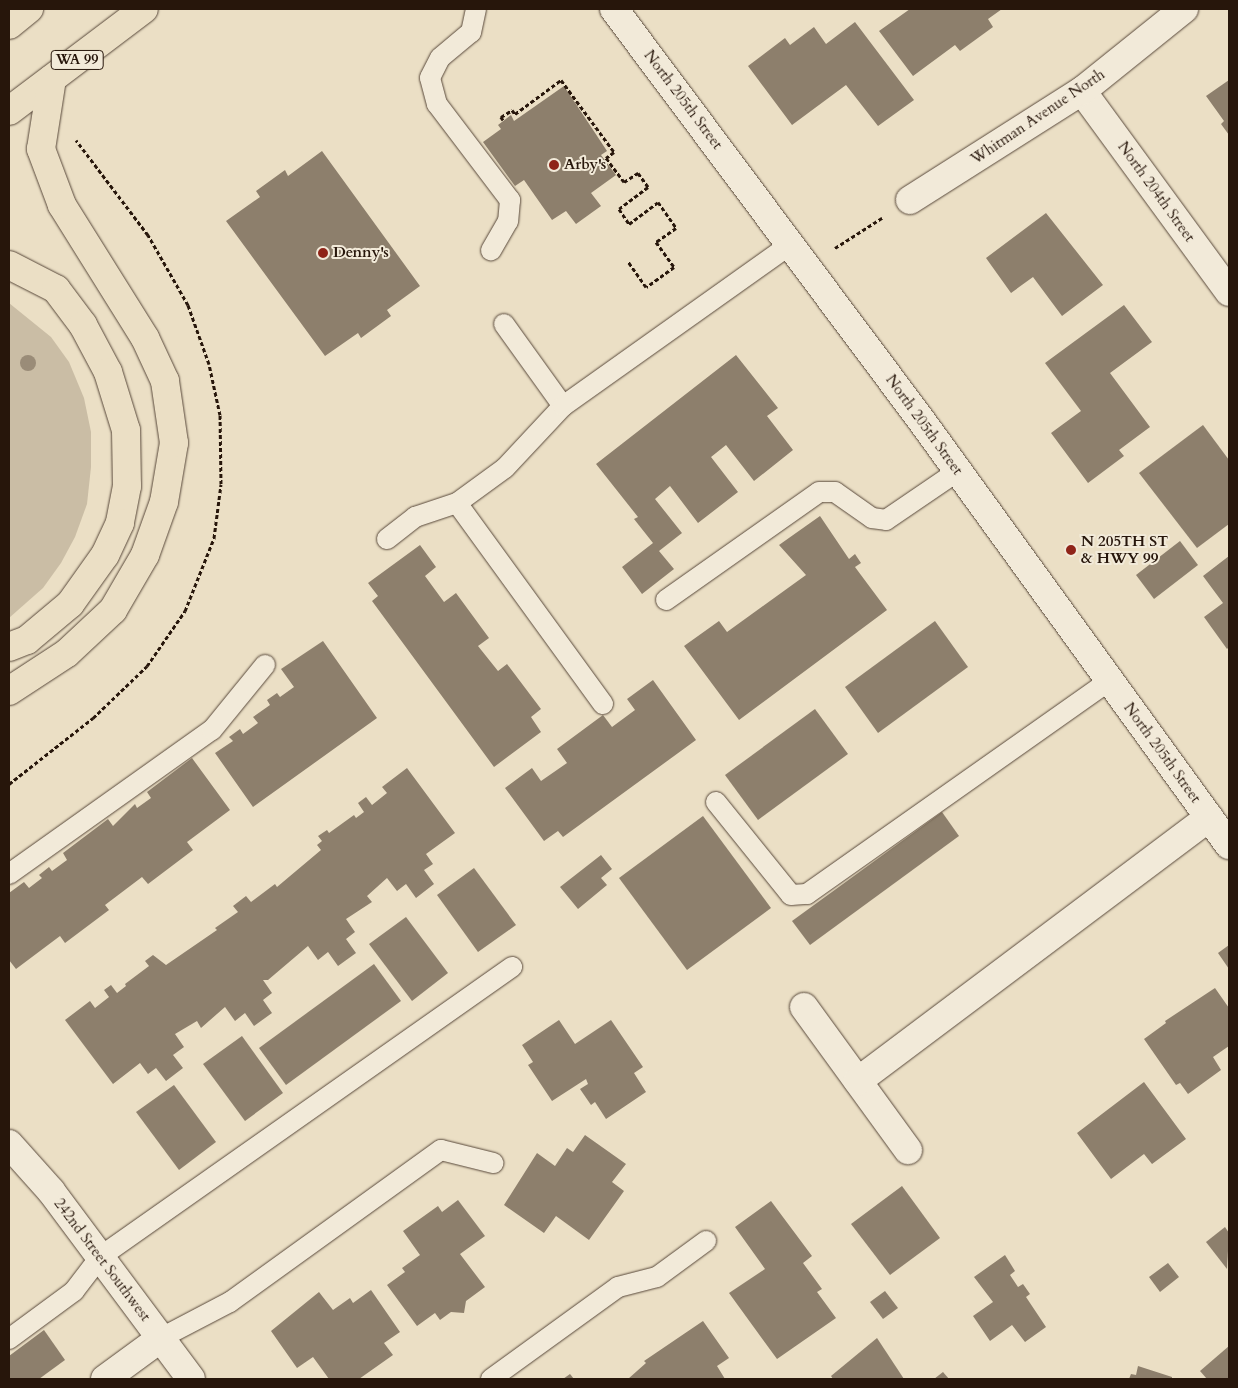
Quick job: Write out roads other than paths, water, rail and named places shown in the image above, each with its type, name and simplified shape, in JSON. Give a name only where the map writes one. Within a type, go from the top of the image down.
[{"type":"highway","name":"WA 99","points":[[9,111],[144,9]]},
{"type":"highway","points":[[9,691],[67,653],[113,610],[145,555],[164,502],[174,444],[165,381],[120,296],[62,205],[41,149],[52,79]]},
{"type":"highway","points":[[9,264],[56,289],[83,325],[108,372],[126,430],[127,486],[120,524],[105,555],[70,604],[27,640],[9,647]]},
{"type":"street","name":"North 205th Street","points":[[614,9],[791,244],[958,471],[1229,845]]},
{"type":"street","name":"Whitman Avenue North","points":[[910,200],[1082,91],[1184,9]]},
{"type":"street","name":"North 204th Street","points":[[1082,91],[1229,292]]},
{"type":"street","points":[[858,1081],[1209,817]]},
{"type":"street","points":[[804,1007],[908,1150]]},
{"type":"street","name":"242nd Street Southwest","points":[[9,1144],[51,1191],[192,1379]]},
{"type":"street","points":[[105,1379],[161,1338]]},
{"type":"lane","points":[[476,9],[471,32],[440,58],[430,78],[437,104],[510,200],[508,222],[491,250]]},
{"type":"lane","points":[[387,539],[415,517],[457,503],[506,468],[564,406],[791,244]]},
{"type":"lane","points":[[504,324],[564,406]]},
{"type":"lane","points":[[666,600],[819,492],[835,492],[872,518],[886,520],[958,471]]},
{"type":"lane","points":[[457,503],[603,704]]},
{"type":"lane","points":[[9,874],[212,730],[265,665]]},
{"type":"lane","points":[[716,802],[791,895],[807,894],[1110,680]]},
{"type":"lane","points":[[9,1339],[74,1291],[100,1257],[512,967]]},
{"type":"lane","points":[[161,1338],[230,1302],[441,1150],[493,1163]]},
{"type":"lane","points":[[491,1379],[618,1287],[656,1278],[706,1241]]},
{"type":"place","name":"Arby's","points":[[554,165]]},
{"type":"place","name":"Denny's","points":[[323,253]]},
{"type":"place","name":"N 205TH ST & HWY 99","points":[[1071,550]]}]
